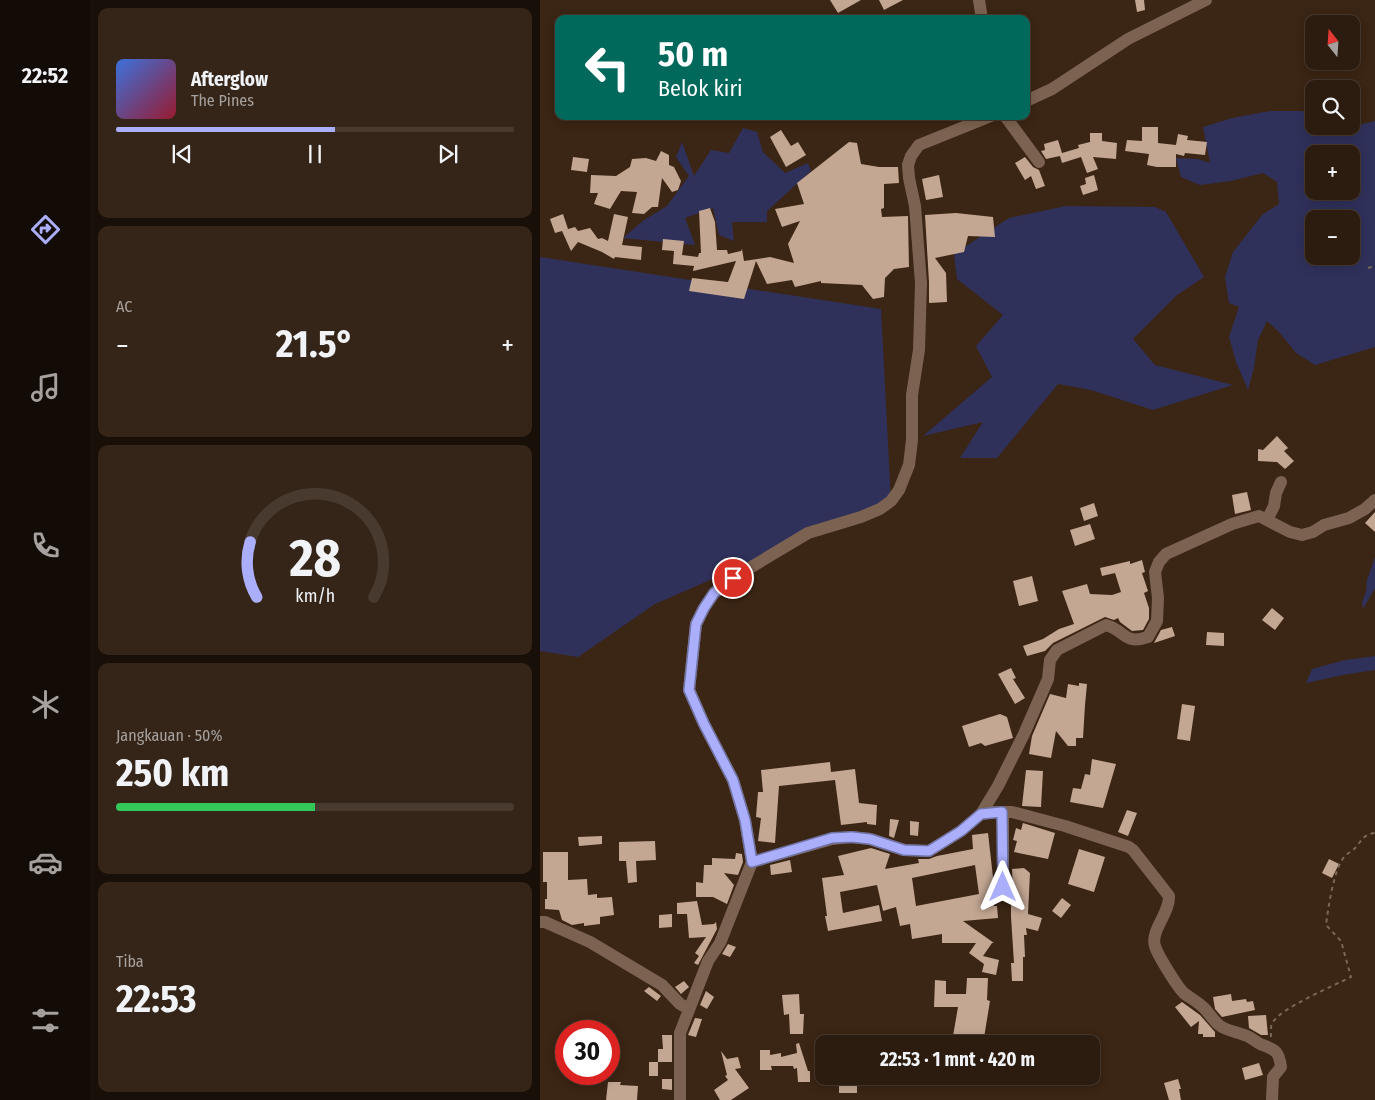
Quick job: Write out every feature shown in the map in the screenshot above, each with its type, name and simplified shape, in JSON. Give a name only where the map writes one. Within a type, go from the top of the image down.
[{"type":"street","points":[[979,0],[981,15]]},
{"type":"street","points":[[1030,99],[1052,90],[1128,39],[1206,0]]},
{"type":"street","points":[[680,1100],[680,1033],[708,961],[720,943],[752,862],[745,820],[733,780],[689,690],[696,624],[714,593],[733,578],[808,533],[861,517],[880,509],[899,490],[909,465],[911,448],[912,395],[919,350],[921,292],[915,206],[908,165],[911,156],[919,145],[981,120]]},
{"type":"street","points":[[1008,120],[1038,162]]},
{"type":"street","points":[[1267,520],[1274,506],[1276,493],[1281,482]]},
{"type":"street","points":[[752,862],[832,838],[852,837],[870,839],[904,850],[929,851],[961,831],[981,814],[998,786],[1024,734],[1048,679],[1050,660],[1057,650],[1106,625],[1111,626],[1128,638],[1137,640],[1148,636],[1157,621],[1158,598],[1155,572],[1159,562],[1166,554],[1246,519],[1259,516],[1290,532],[1302,535],[1313,532],[1324,525],[1349,518],[1365,509],[1375,500]]},
{"type":"street","points":[[1002,812],[1003,887]]},
{"type":"street","points":[[981,814],[1012,812],[1065,826],[1133,850],[1169,896],[1170,904],[1157,929],[1154,946],[1184,994],[1193,998],[1220,1026],[1247,1036],[1259,1044],[1271,1047],[1278,1054],[1280,1067],[1273,1077],[1272,1100]]},
{"type":"street","points":[[540,922],[545,922],[590,942],[662,985],[680,1004],[689,1009]]},
{"type":"path","points":[[1368,268],[1375,266]]},
{"type":"path","points":[[1271,1047],[1272,1023],[1277,1016],[1305,999],[1351,977],[1342,941],[1326,925],[1327,918],[1332,888],[1341,862],[1346,855],[1351,853],[1360,840],[1369,834],[1375,833]]},
{"type":"shaded area","points":[[1270,111],[1305,112],[1305,135],[1360,135],[1360,125],[1375,121],[1375,347],[1315,365],[1296,353],[1279,332],[1267,321],[1258,340],[1254,368],[1248,390],[1236,362],[1229,337],[1239,307],[1229,303],[1225,277],[1233,252],[1262,215],[1279,204],[1277,182],[1263,173],[1231,181],[1200,185],[1181,177],[1176,158],[1198,159],[1210,163],[1203,127],[1232,118]]},
{"type":"shaded area","points":[[743,128],[757,132],[763,152],[785,173],[808,163],[811,171],[767,211],[767,222],[732,222],[734,241],[719,235],[713,208],[685,218],[695,245],[623,238],[644,220],[667,206],[689,176],[676,157],[682,142],[694,176],[711,150],[729,153]]},
{"type":"shaded area","points":[[1066,206],[1155,207],[1166,212],[1204,277],[1177,295],[1133,339],[1155,365],[1233,385],[1153,410],[1091,390],[1058,384],[997,458],[960,458],[983,422],[923,436],[992,377],[976,346],[1003,315],[957,279],[954,254],[1009,218]]},
{"type":"shaded area","points":[[540,257],[881,309],[891,501],[655,604],[578,657],[540,651]]},
{"type":"shaded area","points":[[1375,557],[1375,588],[1363,609],[1362,602],[1366,592],[1367,580]]},
{"type":"shaded area","points":[[1375,656],[1375,670],[1306,683],[1312,669],[1345,660]]},
{"type":"building","points":[[830,0],[861,0],[838,13]]},
{"type":"building","points":[[879,0],[903,0],[884,10]]},
{"type":"building","points":[[1135,0],[1144,0],[1145,10],[1137,12]]},
{"type":"building","points":[[1142,127],[1158,127],[1158,143],[1176,145],[1178,134],[1188,136],[1187,140],[1207,142],[1205,155],[1185,153],[1184,156],[1176,154],[1176,167],[1147,165],[1149,154],[1125,151],[1127,140],[1142,141]]},
{"type":"building","points":[[781,130],[791,146],[798,142],[806,155],[786,167],[770,137]]},
{"type":"building","points":[[1090,133],[1102,133],[1102,141],[1117,143],[1116,159],[1093,157],[1098,169],[1087,173],[1081,157],[1062,163],[1060,156],[1046,159],[1041,151],[1045,150],[1044,144],[1058,140],[1062,153],[1079,148],[1078,145],[1090,142]]},
{"type":"building","points":[[849,142],[857,143],[861,164],[879,167],[898,167],[899,183],[884,184],[884,208],[881,209],[882,217],[908,216],[909,267],[894,269],[885,278],[884,297],[873,299],[862,285],[821,283],[821,281],[795,287],[792,280],[767,284],[756,261],[744,299],[689,291],[692,278],[728,282],[736,261],[693,271],[694,266],[673,264],[674,251],[662,250],[663,239],[684,241],[682,255],[698,257],[699,253],[701,253],[699,211],[710,208],[715,222],[717,250],[727,250],[728,254],[741,251],[742,249],[744,261],[770,257],[794,263],[788,244],[800,221],[782,227],[775,209],[804,204],[797,183]]},
{"type":"building","points":[[661,151],[669,155],[669,165],[674,167],[681,181],[678,190],[672,192],[662,178],[658,207],[652,207],[644,214],[632,213],[637,192],[621,191],[610,209],[594,204],[598,193],[590,193],[591,175],[616,176],[630,167],[632,159],[646,158],[656,161]]},
{"type":"building","points":[[573,157],[589,159],[587,172],[571,170]]},
{"type":"building","points":[[1025,157],[1033,167],[1039,170],[1045,186],[1036,189],[1031,176],[1025,180],[1015,163]]},
{"type":"building","points":[[939,175],[943,197],[926,200],[922,179]]},
{"type":"building","points":[[1094,175],[1098,190],[1083,195],[1080,186],[1086,184],[1085,178]]},
{"type":"building","points":[[956,213],[993,217],[995,237],[968,236],[964,252],[935,258],[946,273],[947,302],[929,303],[925,215]]},
{"type":"building","points":[[563,214],[568,229],[565,230],[575,227],[578,231],[590,228],[598,239],[602,238],[608,241],[614,214],[628,217],[622,245],[642,247],[641,260],[615,257],[614,259],[578,242],[571,251],[562,231],[555,233],[550,219]]},
{"type":"building","points":[[1277,436],[1288,448],[1284,451],[1294,461],[1285,469],[1277,462],[1258,461],[1258,449],[1263,450]]},
{"type":"building","points":[[1247,492],[1251,510],[1235,514],[1232,495]]},
{"type":"building","points":[[1094,503],[1098,516],[1084,521],[1080,508]]},
{"type":"building","points":[[1375,512],[1375,532],[1365,523]]},
{"type":"building","points":[[1090,524],[1095,539],[1075,546],[1070,530]]},
{"type":"building","points":[[1142,560],[1145,572],[1142,573],[1148,591],[1144,593],[1149,608],[1149,619],[1143,630],[1132,631],[1120,622],[1118,618],[1114,620],[1105,617],[1053,643],[1045,651],[1027,656],[1023,646],[1074,624],[1062,591],[1087,584],[1090,594],[1112,595],[1121,592],[1115,573],[1102,576],[1100,568],[1130,561],[1130,564]]},
{"type":"building","points":[[1032,576],[1038,601],[1019,606],[1013,581]]},
{"type":"building","points":[[1272,608],[1284,618],[1275,630],[1262,620]]},
{"type":"building","points":[[1172,627],[1175,636],[1154,643],[1161,630]]},
{"type":"building","points":[[1207,632],[1224,633],[1224,646],[1206,645]]},
{"type":"building","points":[[1011,668],[1016,678],[1013,679],[1025,698],[1015,704],[998,674]]},
{"type":"building","points":[[1079,683],[1087,684],[1083,738],[1076,738],[1076,746],[1068,746],[1056,731],[1051,758],[1029,754],[1032,736],[1050,694],[1066,698],[1068,684],[1079,686]]},
{"type":"building","points":[[1182,704],[1195,706],[1190,741],[1177,739]]},
{"type":"building","points":[[1000,714],[1007,717],[1013,738],[985,746],[981,743],[969,747],[962,726]]},
{"type":"building","points":[[1092,759],[1116,764],[1103,808],[1070,802],[1073,788],[1081,789],[1085,774],[1090,775]]},
{"type":"building","points":[[830,762],[831,772],[855,769],[859,803],[877,805],[876,825],[867,824],[867,822],[841,825],[835,780],[779,786],[775,843],[758,841],[761,818],[756,817],[758,792],[763,792],[761,770]]},
{"type":"building","points":[[1026,770],[1043,771],[1041,807],[1022,806]]},
{"type":"building","points":[[1127,810],[1137,813],[1128,836],[1118,832]]},
{"type":"building","points":[[890,819],[899,820],[894,838],[889,836]]},
{"type":"building","points":[[910,821],[919,822],[918,836],[910,835]]},
{"type":"building","points":[[1023,823],[1055,833],[1048,859],[1014,852],[1017,841],[1013,840],[1016,828],[1021,830]]},
{"type":"building","points":[[988,833],[994,886],[992,886],[994,906],[997,906],[998,918],[963,921],[994,943],[992,943],[983,956],[999,960],[996,975],[982,972],[984,964],[969,953],[976,943],[942,943],[942,934],[912,939],[910,924],[900,926],[896,907],[883,911],[877,885],[840,892],[843,913],[879,905],[882,921],[828,931],[822,878],[844,875],[838,856],[871,848],[890,854],[885,869],[919,863],[918,859],[929,859],[973,849],[972,835]],"holes":[[[975,865],[979,894],[916,906],[912,878]]]},
{"type":"building","points":[[602,836],[602,844],[579,846],[578,837]]},
{"type":"building","points":[[655,841],[656,860],[636,861],[637,882],[628,883],[626,861],[619,861],[619,842]]},
{"type":"building","points":[[1079,849],[1105,857],[1094,892],[1068,884]]},
{"type":"building","points":[[543,852],[568,852],[568,880],[587,879],[588,895],[597,894],[597,898],[612,897],[614,915],[600,917],[600,924],[584,926],[584,923],[572,925],[562,920],[559,910],[545,909],[547,882],[543,882]]},
{"type":"building","points":[[736,853],[742,854],[743,862],[738,875],[724,873],[734,885],[727,904],[713,897],[696,897],[696,882],[703,883],[704,865],[712,865],[712,858],[735,859]]},
{"type":"building","points":[[1329,859],[1339,864],[1332,878],[1322,873]]},
{"type":"building","points":[[790,860],[792,872],[771,875],[770,865]]},
{"type":"building","points":[[1024,868],[1030,873],[1028,914],[1042,918],[1038,931],[1026,928],[1027,935],[1024,935],[1023,981],[1012,981],[1011,963],[1014,963],[1011,917],[1012,869]]},
{"type":"building","points":[[1062,898],[1071,905],[1061,918],[1052,911]]},
{"type":"building","points":[[697,901],[702,925],[714,924],[716,922],[717,929],[698,965],[694,963],[699,956],[695,953],[706,937],[689,938],[687,914],[677,914],[677,903]]},
{"type":"building","points":[[672,914],[672,927],[659,928],[659,915]]},
{"type":"building","points":[[728,944],[736,947],[730,957],[722,954]]},
{"type":"building","points":[[967,978],[988,978],[987,1000],[990,1001],[984,1035],[953,1035],[958,1007],[934,1007],[935,980],[946,981],[946,994],[966,994]]},
{"type":"building","points":[[684,981],[689,987],[681,994],[675,987]]},
{"type":"building","points":[[649,987],[661,996],[657,1001],[644,991]]},
{"type":"building","points":[[706,991],[714,997],[707,1009],[700,1005]]},
{"type":"building","points":[[799,994],[800,1014],[804,1014],[803,1034],[790,1034],[789,1014],[784,1015],[782,995]]},
{"type":"building","points":[[1231,994],[1232,1001],[1246,999],[1247,1002],[1253,1001],[1255,1010],[1222,1017],[1215,1009],[1213,997]]},
{"type":"building","points":[[1182,1002],[1200,1015],[1215,1032],[1215,1037],[1203,1037],[1203,1034],[1198,1034],[1199,1021],[1191,1027],[1175,1007]]},
{"type":"building","points":[[1266,1015],[1268,1035],[1261,1035],[1249,1028],[1248,1016]]},
{"type":"building","points":[[695,1018],[702,1019],[696,1037],[688,1035]]},
{"type":"building","points":[[662,1035],[672,1035],[672,1062],[658,1062],[658,1049],[663,1049]]},
{"type":"building","points":[[799,1043],[808,1071],[810,1071],[810,1082],[798,1082],[797,1068],[794,1069],[793,1066],[771,1066],[772,1070],[760,1070],[760,1050],[770,1050],[770,1055],[781,1053],[781,1057],[797,1053],[796,1044]]},
{"type":"building","points":[[721,1051],[727,1059],[738,1057],[741,1068],[735,1069],[749,1088],[731,1100],[720,1100],[714,1090],[728,1080],[725,1076],[727,1075]]},
{"type":"building","points":[[649,1062],[658,1062],[658,1076],[649,1076]]},
{"type":"building","points":[[1259,1063],[1263,1075],[1245,1080],[1242,1068]]},
{"type":"building","points":[[662,1079],[672,1079],[672,1090],[662,1089]]},
{"type":"building","points":[[1178,1079],[1181,1089],[1179,1089],[1181,1100],[1169,1100],[1164,1083]]},
{"type":"building","points":[[608,1085],[638,1086],[637,1100],[606,1100]]},
{"type":"building","points":[[839,1085],[857,1085],[857,1093],[839,1093]]},
{"type":"route","points":[[733,578],[714,593],[696,624],[689,690],[733,780],[745,820],[752,862],[832,838],[852,837],[870,839],[904,850],[929,851],[974,822],[981,814],[1002,812],[1003,887]]}]
